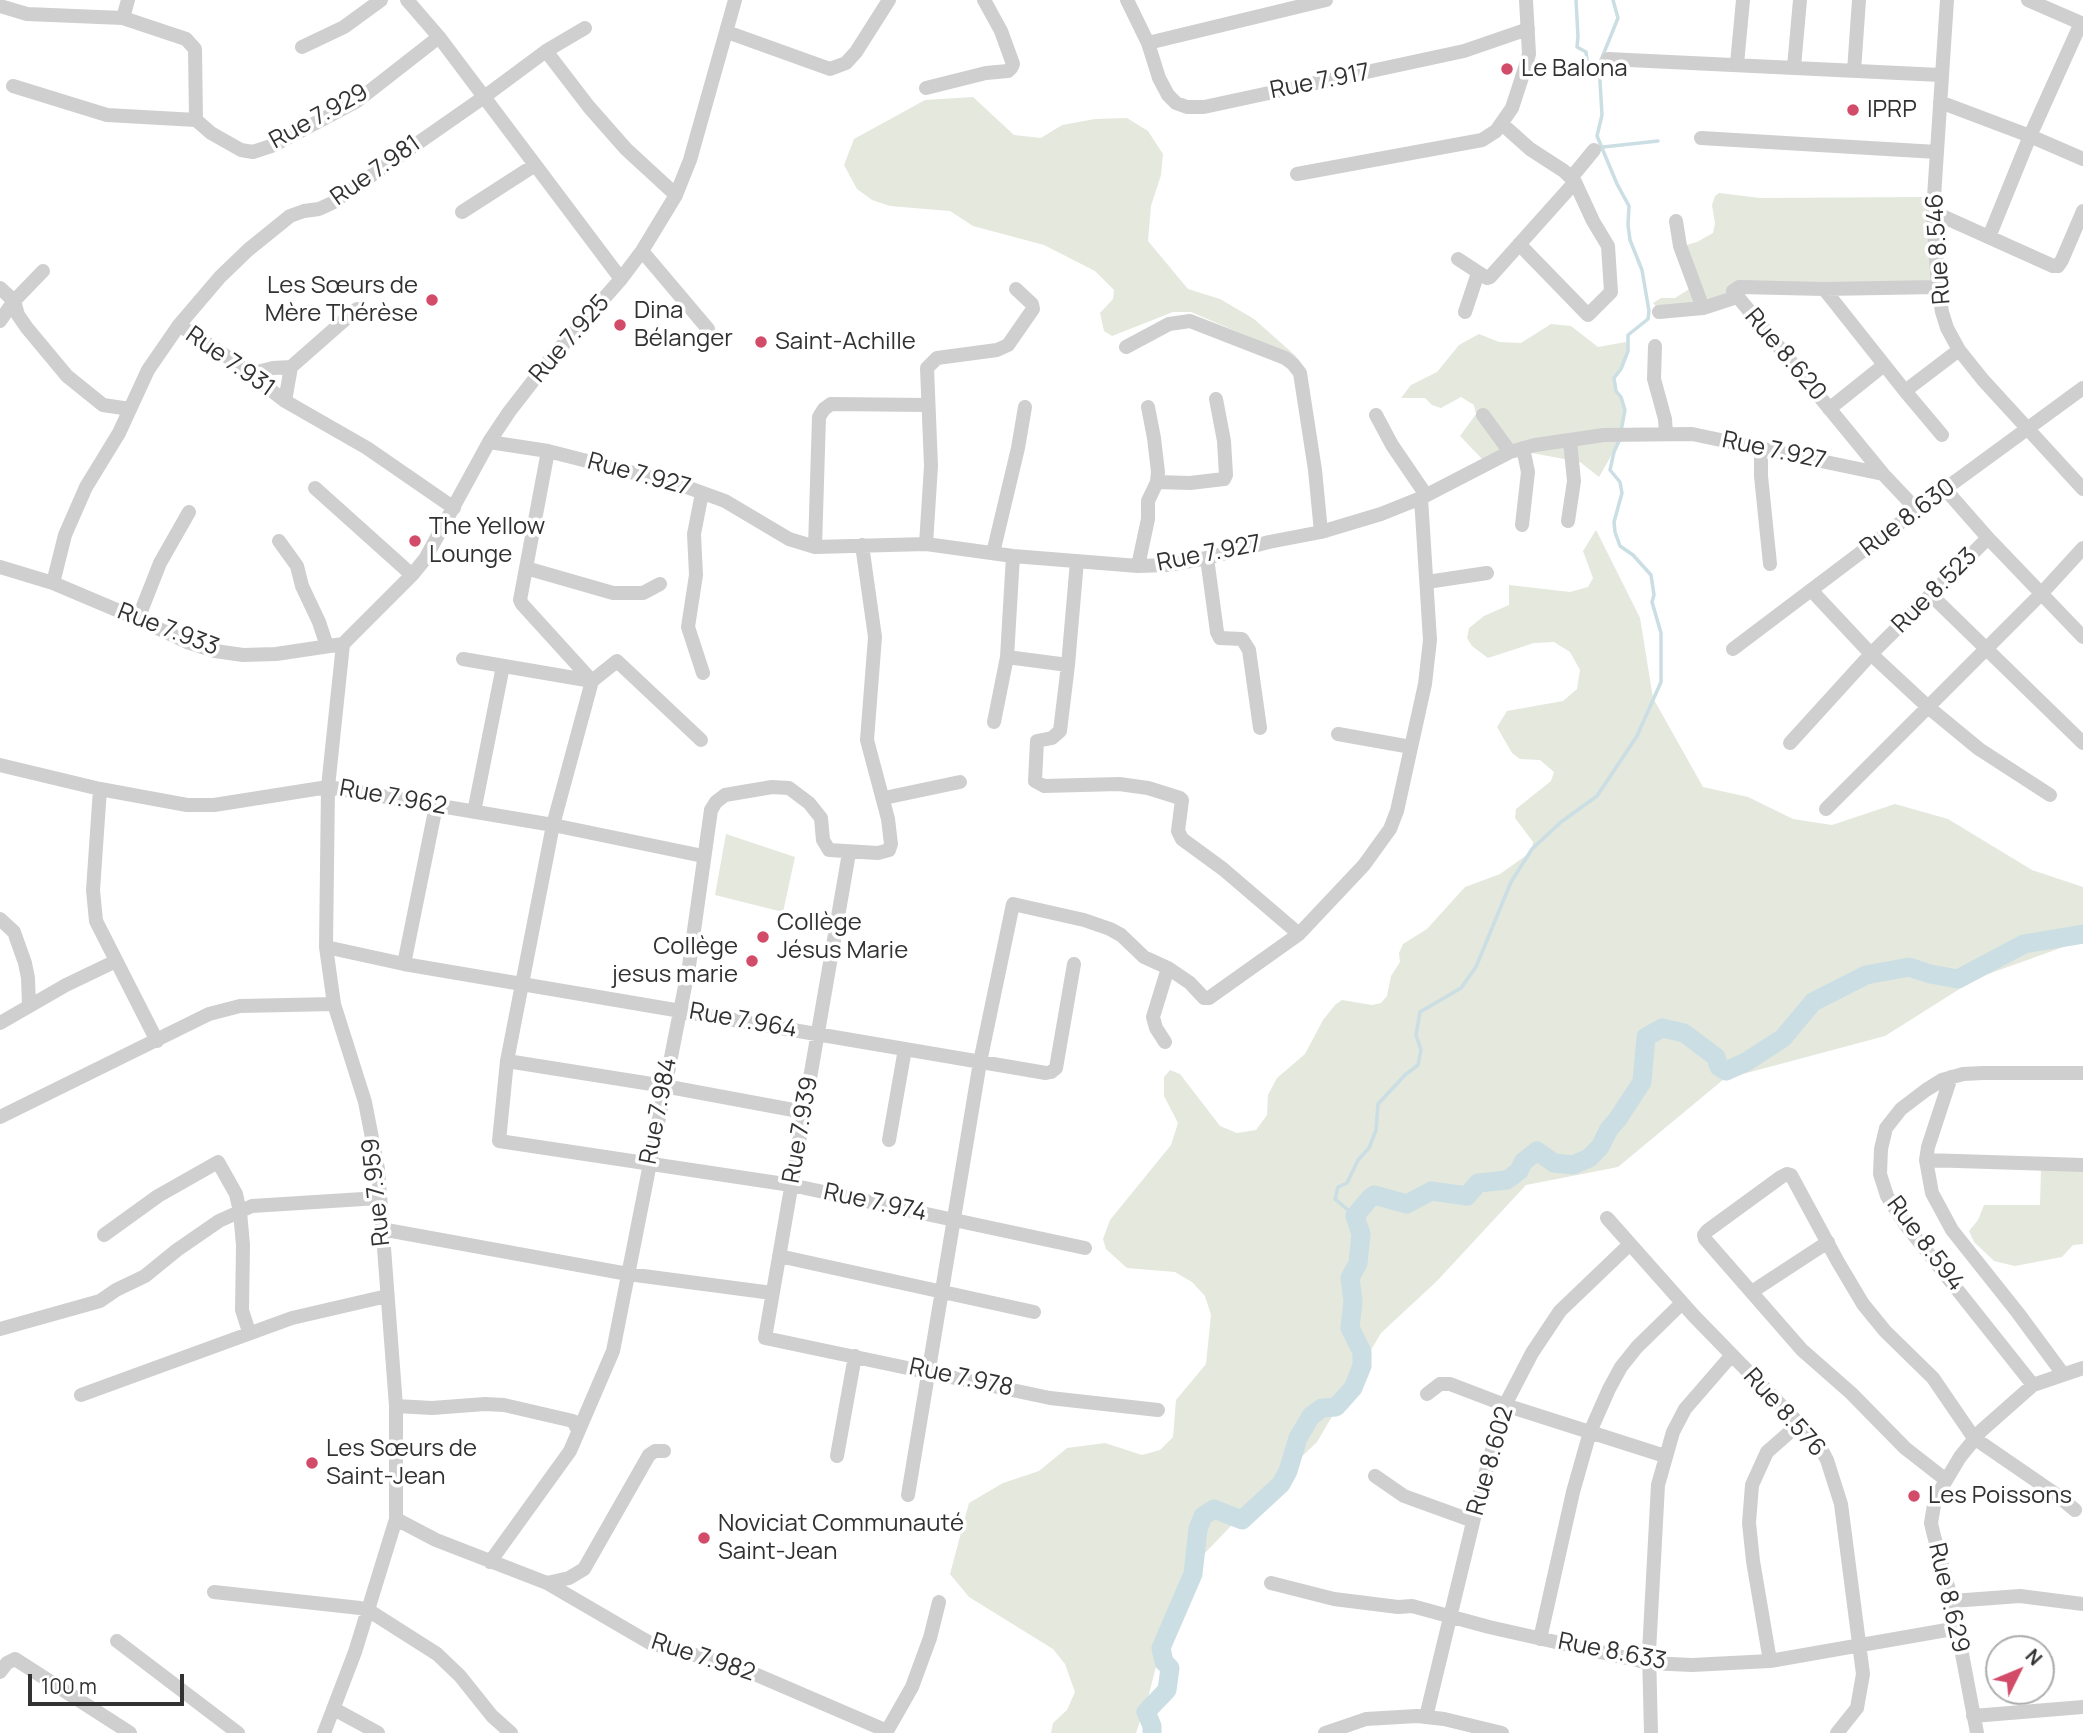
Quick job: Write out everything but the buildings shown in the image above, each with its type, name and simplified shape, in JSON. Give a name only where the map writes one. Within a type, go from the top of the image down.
[{"type":"street","points":[[19,13],[29,0]]},
{"type":"street","points":[[123,18],[128,0]]},
{"type":"street","points":[[302,47],[344,27],[381,0]]},
{"type":"street","points":[[407,0],[439,37],[621,279]]},
{"type":"street","name":"Rue 7.925","points":[[343,644],[412,576],[425,559],[489,442],[547,363],[642,251],[676,195],[690,160],[735,0]]},
{"type":"street","points":[[727,32],[830,69],[846,63],[889,0]]},
{"type":"street","points":[[926,88],[1008,71],[1013,64],[1001,31],[984,0]]},
{"type":"street","name":"Rue 7.917","points":[[1127,0],[1148,43],[1159,78],[1168,95],[1176,103],[1187,107],[1204,107],[1464,51],[1528,29]]},
{"type":"street","points":[[1148,43],[1326,0]]},
{"type":"street","points":[[1297,174],[1482,140],[1496,131],[1512,108],[1521,85],[1528,54],[1526,0]]},
{"type":"street","points":[[1737,64],[1743,0]]},
{"type":"street","points":[[1794,67],[1800,0]]},
{"type":"street","points":[[1854,71],[1859,0]]},
{"type":"street","name":"Rue 8.546","points":[[1947,0],[1933,212],[1938,287],[1947,328],[1959,350],[1983,380],[2083,489]]},
{"type":"street","points":[[1989,237],[2030,136],[2082,23],[2028,0]]},
{"type":"street","points":[[0,6],[19,13],[123,18],[186,39],[195,49],[196,120],[107,115],[13,86]]},
{"type":"street","name":"Rue 7.981","points":[[179,325],[220,277],[290,216],[326,206],[546,51],[585,28]]},
{"type":"street","name":"Rue 7.929","points":[[196,120],[211,133],[241,150],[253,152],[274,145],[357,101],[439,37]]},
{"type":"street","points":[[546,51],[589,107],[626,149],[676,195]]},
{"type":"street","points":[[1608,59],[1940,75]]},
{"type":"street","points":[[1940,102],[2083,159]]},
{"type":"street","points":[[1502,124],[1530,149],[1573,180],[1608,246],[1611,292],[1588,315],[1519,244]]},
{"type":"street","points":[[1701,138],[1937,152]]},
{"type":"street","points":[[1458,259],[1487,278],[1490,277],[1573,180],[1594,149]]},
{"type":"street","points":[[462,212],[535,166]]},
{"type":"street","points":[[1933,212],[2058,266],[2083,211]]},
{"type":"street","points":[[1676,221],[1683,256],[1703,307]]},
{"type":"street","points":[[642,251],[708,329]]},
{"type":"street","points":[[0,321],[14,300],[43,271]]},
{"type":"street","points":[[1465,312],[1478,272]]},
{"type":"street","name":"Rue 8.620","points":[[1917,511],[1883,474],[1733,291],[1739,287],[1938,287]]},
{"type":"street","points":[[0,288],[14,300],[18,315],[27,328],[67,376],[103,405],[130,409]]},
{"type":"street","points":[[926,544],[931,466],[927,368],[937,358],[1003,349],[1033,309],[1032,304],[1016,289]]},
{"type":"street","points":[[1824,289],[1942,435]]},
{"type":"street","points":[[1658,312],[1703,307],[1737,297]]},
{"type":"street","points":[[249,374],[291,367],[357,309]]},
{"type":"street","points":[[1126,347],[1169,324],[1190,321],[1285,358],[1293,364],[1300,373],[1321,531]]},
{"type":"street","name":"Rue 7.931","points":[[53,583],[65,535],[76,509],[119,433],[148,370],[179,325],[285,401],[367,448],[454,508]]},
{"type":"street","points":[[1655,346],[1654,379],[1665,419],[1666,434]]},
{"type":"street","points":[[1905,391],[1959,350]]},
{"type":"street","points":[[1829,409],[1884,365]]},
{"type":"street","points":[[285,401],[291,367]]},
{"type":"street","name":"Rue 8.630","points":[[1733,649],[2083,388]]},
{"type":"street","points":[[1157,482],[1190,483],[1224,479],[1224,441],[1216,399]]},
{"type":"street","points":[[816,547],[819,417],[824,409],[831,404],[927,405]]},
{"type":"street","points":[[993,553],[1025,407]]},
{"type":"street","points":[[1138,566],[1148,519],[1148,501],[1157,482],[1158,464],[1148,407]]},
{"type":"street","points":[[908,1495],[980,1062],[1013,904],[1084,920],[1110,929],[1144,957],[1168,968],[1190,983],[1205,998],[1209,998],[1298,934],[1358,872],[1390,829],[1397,811],[1411,747],[1430,640],[1424,496],[1376,415]]},
{"type":"street","points":[[1483,415],[1516,450],[1528,472],[1521,525]]},
{"type":"street","name":"Rue 7.927","points":[[489,442],[548,452],[660,479],[725,501],[789,539],[816,547],[926,544],[1138,566],[1168,565],[1207,558],[1321,531],[1381,514],[1424,496],[1516,450],[1604,435],[1692,434],[1883,474]]},
{"type":"street","points":[[1568,521],[1574,481],[1570,441]]},
{"type":"street","points":[[1760,449],[1770,565]]},
{"type":"street","points":[[548,452],[520,600],[592,681]]},
{"type":"street","points":[[315,488],[412,576]]},
{"type":"street","points":[[1945,489],[1989,538]]},
{"type":"street","points":[[702,493],[694,534],[696,575],[688,627],[703,673]]},
{"type":"street","points":[[138,619],[160,564],[189,512]]},
{"type":"street","name":"Rue 8.523","points":[[1790,743],[1871,654],[1989,538],[2083,637]]},
{"type":"street","points":[[279,541],[297,566],[302,586],[327,646]]},
{"type":"street","points":[[849,853],[878,853],[889,850],[891,844],[884,799],[867,740],[875,637],[862,545]]},
{"type":"street","points":[[1826,809],[2083,548]]},
{"type":"street","points":[[994,722],[1007,657],[1013,555]]},
{"type":"street","points":[[1207,558],[1217,632],[1220,638],[1242,639],[1250,650],[1260,727]]},
{"type":"street","points":[[1077,561],[1060,731],[1052,738],[1037,741],[1035,781],[1044,786],[1119,784],[1148,788],[1180,798],[1182,800],[1178,831],[1182,839],[1223,869],[1298,934]]},
{"type":"street","name":"Rue 7.933","points":[[0,567],[53,583],[187,642],[215,651],[243,655],[265,654],[343,644]]},
{"type":"street","points":[[526,568],[613,593],[643,593],[660,584]]},
{"type":"street","points":[[1427,582],[1487,573]]},
{"type":"street","points":[[1811,590],[1871,654],[1927,707],[2000,763],[2050,795]]},
{"type":"street","points":[[1931,595],[2083,743]]},
{"type":"street","name":"Rue 7.959","points":[[324,1733],[369,1611],[396,1519],[396,1406],[378,1169],[372,1134],[334,1004],[326,947],[328,787],[343,644]]},
{"type":"street","points":[[1007,657],[1068,665]]},
{"type":"street","points":[[463,659],[592,681]]},
{"type":"street","points":[[701,740],[617,661],[592,681],[553,825],[508,1061],[804,1112]]},
{"type":"street","points":[[474,812],[503,666]]},
{"type":"street","points":[[1338,734],[1411,747]]},
{"type":"street","name":"Rue 7.962","points":[[0,765],[100,789],[187,805],[214,805],[328,787],[553,825],[704,856]]},
{"type":"street","points":[[884,799],[960,782]]},
{"type":"street","name":"Rue 7.984","points":[[491,1562],[570,1451],[613,1351],[680,1010],[711,810],[725,795],[781,786],[799,794],[817,811],[821,818],[823,840],[829,850],[849,853]]},
{"type":"street","points":[[100,789],[93,908],[96,921],[157,1041]]},
{"type":"street","points":[[404,964],[436,806]]},
{"type":"street","name":"Rue 7.939","points":[[765,1338],[849,853]]},
{"type":"street","points":[[0,919],[14,932],[25,963],[29,978],[29,1006]]},
{"type":"street","name":"Rue 7.964","points":[[326,947],[521,985],[1046,1073],[1056,1068],[1074,964]]},
{"type":"street","points":[[0,1023],[66,985],[116,961]]},
{"type":"street","points":[[1165,1042],[1153,1017],[1168,968]]},
{"type":"street","points":[[0,1117],[209,1014],[232,1008],[334,1004]]},
{"type":"street","points":[[890,1140],[905,1049]]},
{"type":"street","name":"Rue 7.974","points":[[508,1061],[499,1141],[791,1185],[1085,1248]]},
{"type":"street","name":"Rue 8.594","points":[[2033,1385],[1905,1224],[1887,1196],[1882,1182],[1881,1149],[1886,1128],[1901,1109],[1926,1090],[1951,1077],[1983,1073],[2083,1073]]},
{"type":"street","points":[[1951,1077],[1928,1147],[1926,1160],[1932,1193],[1952,1230],[2063,1374]]},
{"type":"street","points":[[1926,1160],[2083,1165]]},
{"type":"street","points":[[104,1235],[158,1196],[218,1161],[236,1194],[240,1212],[243,1245],[242,1310],[249,1332]]},
{"type":"street","points":[[1945,1480],[1905,1448],[1851,1393],[1802,1350],[1705,1239],[1704,1235],[1781,1177],[1791,1175],[1863,1304],[1885,1331],[1933,1378],[1974,1438],[2075,1510]]},
{"type":"street","points":[[0,1329],[100,1301],[145,1276],[219,1221],[252,1206],[379,1198]]},
{"type":"street","name":"Rue 8.576","points":[[1607,1218],[1731,1356],[1800,1424],[1820,1447],[1827,1460],[1841,1504],[1863,1674],[1857,1708],[1837,1733]]},
{"type":"street","points":[[381,1229],[628,1274],[772,1293]]},
{"type":"street","points":[[1753,1291],[1828,1242]]},
{"type":"street","name":"Rue 8.602","points":[[1426,1717],[1473,1521],[1505,1405],[1532,1353],[1560,1311],[1630,1244]]},
{"type":"street","points":[[779,1256],[1034,1312]]},
{"type":"street","points":[[81,1395],[292,1318],[387,1296]]},
{"type":"street","points":[[1540,1639],[1567,1517],[1590,1432],[1622,1367],[1637,1347],[1682,1303]]},
{"type":"street","name":"Rue 7.978","points":[[765,1338],[1050,1398],[1158,1410]]},
{"type":"street","points":[[837,1457],[855,1356]]},
{"type":"street","points":[[1651,1733],[1651,1580],[1658,1485],[1673,1432],[1685,1409],[1731,1356]]},
{"type":"street","name":"Rue 8.629","points":[[1977,1733],[1958,1628],[1931,1523],[1935,1499],[1974,1438],[2033,1385],[2083,1368]]},
{"type":"street","points":[[1427,1394],[1440,1384],[1450,1384],[1505,1405],[1665,1456]]},
{"type":"street","points":[[396,1406],[432,1408],[504,1405],[573,1422],[578,1430]]},
{"type":"street","points":[[1770,1661],[1749,1523],[1752,1485],[1767,1452],[1800,1424]]},
{"type":"street","points":[[547,1583],[569,1578],[584,1569],[649,1455],[655,1451],[664,1451]]},
{"type":"street","points":[[1375,1476],[1404,1496],[1473,1521]]},
{"type":"street","name":"Rue 7.982","points":[[396,1519],[436,1540],[547,1583],[650,1643],[736,1666],[887,1731],[912,1687],[939,1602]]},
{"type":"street","name":"Rue 8.633","points":[[1271,1583],[1345,1600],[1398,1607],[1412,1606],[1540,1639],[1649,1663],[1692,1665],[1770,1661],[1958,1628]]},
{"type":"street","points":[[214,1592],[369,1611],[443,1660],[475,1693],[492,1716],[511,1733]]},
{"type":"street","points":[[1952,1601],[2031,1596],[2083,1604]]},
{"type":"street","points":[[117,1641],[238,1733]]},
{"type":"street","points":[[0,1672],[7,1663],[15,1660],[130,1733]]},
{"type":"street","points":[[1973,1716],[2083,1707]]},
{"type":"street","points":[[334,1709],[378,1733]]},
{"type":"street","points":[[1325,1733],[1366,1719],[1426,1717],[1502,1733]]},
{"type":"shaded area","points":[[973,97],[1014,135],[1041,138],[1062,125],[1095,119],[1127,118],[1148,131],[1163,154],[1161,175],[1151,206],[1148,241],[1188,289],[1220,299],[1254,319],[1298,358],[1191,312],[1173,312],[1112,336],[1104,331],[1100,313],[1113,299],[1114,290],[1095,271],[1044,245],[973,226],[950,211],[890,206],[872,200],[857,189],[844,165],[854,139],[925,100]]},
{"type":"shaded area","points":[[1719,193],[1760,198],[1926,197],[1937,200],[1944,218],[1944,280],[1737,293],[1659,310],[1653,303],[1661,298],[1675,298],[1691,288],[1683,246],[1713,233],[1715,223],[1712,205]]},
{"type":"shaded area","points":[[1551,324],[1571,326],[1598,347],[1626,342],[1628,351],[1614,378],[1625,418],[1619,442],[1599,477],[1580,462],[1532,453],[1484,461],[1460,436],[1476,414],[1474,405],[1461,397],[1441,408],[1432,405],[1425,398],[1401,398],[1411,385],[1437,372],[1459,345],[1479,334],[1499,342],[1521,343]]},
{"type":"shaded area","points":[[1596,530],[1640,618],[1653,698],[1703,787],[1748,797],[1793,819],[1832,825],[1895,804],[1948,819],[2032,870],[2083,887],[2083,940],[1977,978],[1885,1036],[1724,1079],[1618,1167],[1526,1185],[1437,1281],[1381,1333],[1317,1442],[1205,1553],[1169,1615],[1136,1733],[1051,1733],[1053,1723],[1067,1710],[1075,1692],[1065,1664],[1053,1649],[969,1597],[950,1574],[969,1503],[1003,1483],[1039,1471],[1067,1448],[1105,1443],[1142,1455],[1160,1450],[1173,1437],[1176,1400],[1206,1364],[1211,1315],[1205,1296],[1192,1282],[1175,1272],[1127,1268],[1106,1249],[1103,1239],[1110,1220],[1171,1145],[1178,1123],[1164,1096],[1164,1077],[1170,1070],[1180,1074],[1220,1126],[1237,1133],[1256,1130],[1267,1115],[1268,1095],[1277,1078],[1305,1054],[1323,1020],[1335,1005],[1342,1000],[1372,1005],[1381,1003],[1387,996],[1391,976],[1400,962],[1399,953],[1403,944],[1427,929],[1465,887],[1500,874],[1531,852],[1533,842],[1515,818],[1516,809],[1551,781],[1554,772],[1540,760],[1520,759],[1512,753],[1497,727],[1507,711],[1563,701],[1577,689],[1580,670],[1570,652],[1554,642],[1534,643],[1488,658],[1472,646],[1467,638],[1469,628],[1484,616],[1509,605],[1509,585],[1570,592],[1588,587],[1593,578],[1583,551]]},
{"type":"shaded area","points":[[726,834],[795,857],[783,912],[715,895]]},
{"type":"shaded area","points":[[2041,1168],[2083,1169],[2083,1244],[2073,1245],[2062,1257],[2015,1266],[1994,1261],[1974,1242],[1969,1231],[1978,1220],[1984,1205],[2040,1205]]},
{"type":"waterway","points":[[1576,0],[1577,47],[1586,52],[1587,61],[1599,65]]},
{"type":"waterway","points":[[1613,0],[1618,18],[1599,65],[1602,115],[1597,136],[1629,206],[1630,240],[1642,270],[1649,311],[1648,319],[1628,335],[1628,351],[1614,378],[1616,391],[1625,410],[1621,431]]},
{"type":"waterway","points":[[1603,147],[1658,141]]},
{"type":"waterway","points":[[1355,1216],[1335,1199],[1338,1187],[1347,1183],[1358,1160],[1369,1148],[1376,1130],[1378,1104],[1418,1065],[1421,1050],[1416,1035],[1420,1012],[1461,988],[1476,967],[1511,882],[1532,849],[1561,822],[1597,796],[1637,736],[1661,682],[1661,633],[1652,602],[1654,595],[1651,575],[1633,555],[1620,546],[1615,532],[1614,522],[1622,493],[1620,482],[1610,470],[1620,439]]},
{"type":"waterway","points":[[1152,1733],[1146,1712],[1167,1690],[1170,1668],[1164,1662],[1161,1648],[1193,1574],[1198,1529],[1203,1516],[1214,1509],[1242,1520],[1281,1484],[1298,1438],[1311,1416],[1322,1408],[1336,1407],[1353,1388],[1362,1366],[1362,1352],[1350,1328],[1353,1301],[1350,1278],[1358,1263],[1361,1234],[1355,1216],[1370,1198],[1374,1195],[1407,1204],[1431,1191],[1467,1196],[1478,1183],[1507,1180],[1537,1151],[1554,1163],[1573,1165],[1589,1158],[1600,1147],[1609,1129],[1642,1082],[1646,1037],[1662,1028],[1684,1033],[1716,1057],[1719,1067],[1726,1071],[1746,1062],[1783,1038],[1813,1002],[1866,975],[1909,967],[1958,979],[2024,944],[2083,934]]},
{"type":"place","name":"Le Balona","points":[[1507,69]]},
{"type":"place","name":"IPRP","points":[[1853,110]]},
{"type":"place","name":"Les Sœurs de Mère Thérèse","points":[[432,300]]},
{"type":"place","name":"Dina Bélanger","points":[[620,325]]},
{"type":"place","name":"Saint-Achille","points":[[761,342]]},
{"type":"place","name":"The Yellow Lounge","points":[[415,541]]},
{"type":"place","name":"Collège Jésus Marie","points":[[763,937]]},
{"type":"place","name":"Collège jesus marie","points":[[752,961]]},
{"type":"place","name":"Les Sœurs de Saint-Jean","points":[[312,1463]]},
{"type":"place","name":"Les Poissons","points":[[1914,1496]]},
{"type":"place","name":"Noviciat Communauté Saint-Jean","points":[[704,1538]]}]
